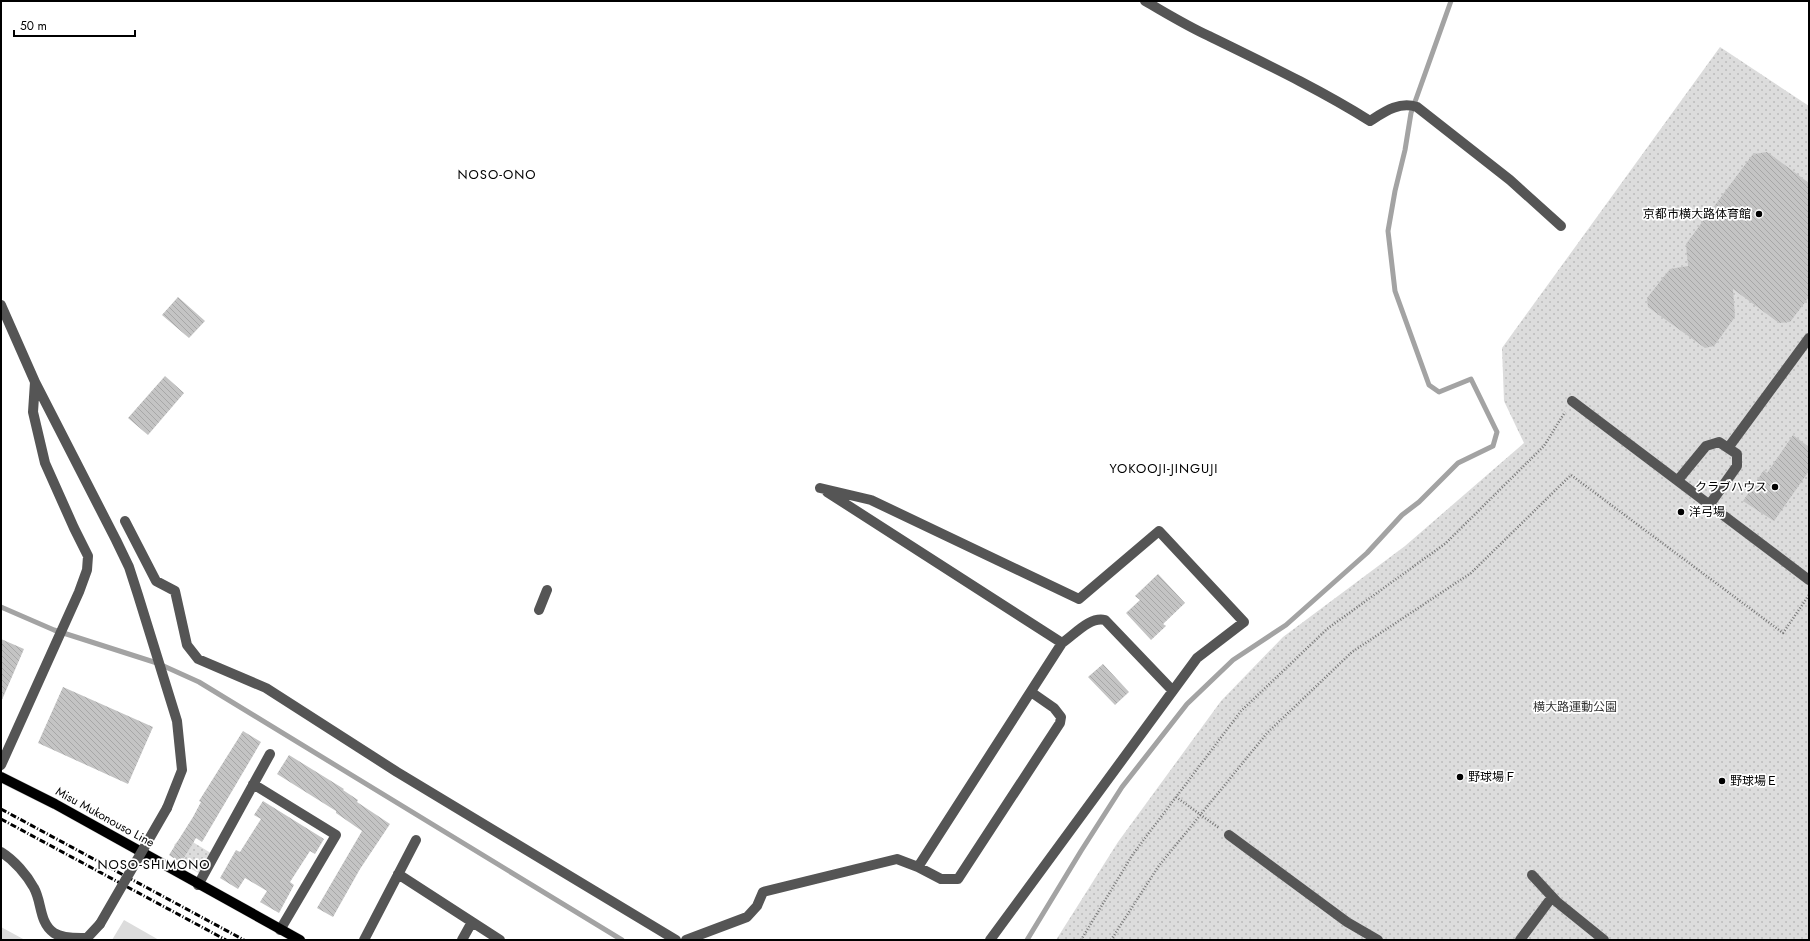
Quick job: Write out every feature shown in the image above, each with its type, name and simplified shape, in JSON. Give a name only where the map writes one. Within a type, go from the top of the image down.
[{"type":"main road","name":"Misu Mukonouso Line","points":[[1,777],[55,804],[198,885],[300,940]]},
{"type":"street","points":[[1145,1],[1208,36],[1256,58],[1336,100],[1370,122],[1382,113],[1397,106],[1413,106],[1510,180],[1561,226]]},
{"type":"street","points":[[1,305],[35,382],[129,567],[178,721],[182,770],[167,808],[100,924],[87,938],[68,938],[53,933],[43,918],[35,889],[11,859],[1,852]]},
{"type":"street","points":[[1728,448],[1809,338]]},
{"type":"street","points":[[1,765],[88,570],[88,556],[45,463],[33,412],[35,382]]},
{"type":"street","points":[[1572,401],[1809,580]]},
{"type":"street","points":[[1678,480],[1706,446],[1719,442],[1737,454],[1737,466],[1710,504]]},
{"type":"street","points":[[990,940],[1172,690],[1197,658],[1244,622],[1158,531],[1079,599],[871,500],[820,488],[1062,643]]},
{"type":"street","points":[[125,521],[156,581],[175,591],[187,645],[198,659],[266,688],[397,772],[676,940]]},
{"type":"street","points":[[539,610],[547,590]]},
{"type":"street","points":[[918,867],[1062,643],[1093,620],[1105,620],[1172,690]]},
{"type":"street","points":[[686,940],[747,917],[757,906],[763,892],[897,859],[918,867],[941,879],[958,879],[1060,723],[1061,717],[1054,708],[1031,692]]},
{"type":"street","points":[[198,885],[270,754]]},
{"type":"street","points":[[253,784],[336,835],[280,930]]},
{"type":"street","points":[[1229,836],[1347,922],[1373,939]]},
{"type":"street","points":[[364,940],[416,840]]},
{"type":"street","points":[[398,874],[500,940]]},
{"type":"street","points":[[1532,875],[1552,897],[1604,940]]},
{"type":"street","points":[[1520,940],[1552,897]]},
{"type":"street","points":[[462,940],[472,922]]},
{"type":"path","points":[[1081,940],[1133,854],[1241,711],[1327,629],[1446,543],[1544,446],[1572,401]]},
{"type":"path","points":[[1111,940],[1158,867],[1267,733],[1352,652],[1471,573],[1571,475],[1783,633],[1809,595]]},
{"type":"path","points":[[1176,797],[1229,836]]},
{"type":"green space","name":"横大路運動公園","points":[[1720,47],[1809,106],[1809,940],[1056,940],[1118,842],[1221,701],[1283,637],[1405,546],[1524,443],[1504,401],[1502,348]]},
{"type":"green space","points":[[183,836],[214,855],[202,875],[181,863],[187,853],[174,845]]},
{"type":"green space","points":[[124,920],[159,940],[112,940]]},
{"type":"green space","points":[[1,927],[25,940],[1,940]]},
{"type":"building","name":"京都市横大路体育館","points":[[1767,152],[1809,183],[1809,297],[1790,322],[1779,323],[1733,289],[1735,317],[1714,346],[1705,348],[1648,307],[1647,298],[1670,269],[1688,266],[1686,244],[1753,154]]},
{"type":"building","points":[[178,297],[205,321],[189,338],[162,315]]},
{"type":"building","points":[[165,376],[184,393],[148,435],[128,418]]},
{"type":"building","name":"クラブハウス","points":[[1793,435],[1809,447],[1809,471],[1774,521],[1743,501],[1764,470],[1767,473]]},
{"type":"building","points":[[1158,574],[1185,603],[1163,624],[1166,626],[1151,640],[1126,613],[1140,600],[1135,596]]},
{"type":"building","points":[[1,639],[24,649],[1,702]]},
{"type":"building","points":[[1103,664],[1129,692],[1115,705],[1088,677]]},
{"type":"building","points":[[63,687],[153,727],[128,784],[38,743]]},
{"type":"building","points":[[243,731],[261,742],[202,842],[196,838],[181,863],[169,855],[193,817],[201,802],[199,801]]},
{"type":"building","points":[[289,755],[344,789],[343,790],[358,800],[357,802],[390,824],[360,869],[333,917],[317,908],[362,831],[336,813],[336,811],[277,774]]},
{"type":"building","points":[[263,801],[324,839],[315,854],[310,851],[290,882],[294,885],[279,913],[260,902],[267,891],[245,878],[238,889],[220,878],[236,850],[240,852],[261,819],[254,815]]},
{"type":"waterway","points":[[1027,940],[1122,787],[1187,704],[1233,660],[1286,625],[1367,553],[1402,515],[1419,502],[1458,463],[1493,446],[1497,432],[1471,379],[1439,392],[1429,385],[1395,291],[1388,231],[1411,113],[1451,1]]},
{"type":"waterway","points":[[1,607],[54,630],[157,663],[199,682],[622,940]]},
{"type":"railway","points":[[1,809],[244,940]]},
{"type":"railway","points":[[1,819],[226,940]]},
{"type":"place","name":"京都市横大路体育館","points":[[1759,214]]},
{"type":"place","name":"クラブハウス","points":[[1775,487]]},
{"type":"place","name":"洋弓場","points":[[1681,512]]},
{"type":"place","name":"野球場Ｆ","points":[[1460,777]]},
{"type":"place","name":"野球場Ｅ","points":[[1722,781]]},
{"type":"district","name":"NOSO-ONO","points":[[497,174]]},
{"type":"district","name":"YOKOOJI-JINGUJI","points":[[1164,468]]},
{"type":"district","name":"NOSO-SHIMONO","points":[[154,864]]}]
